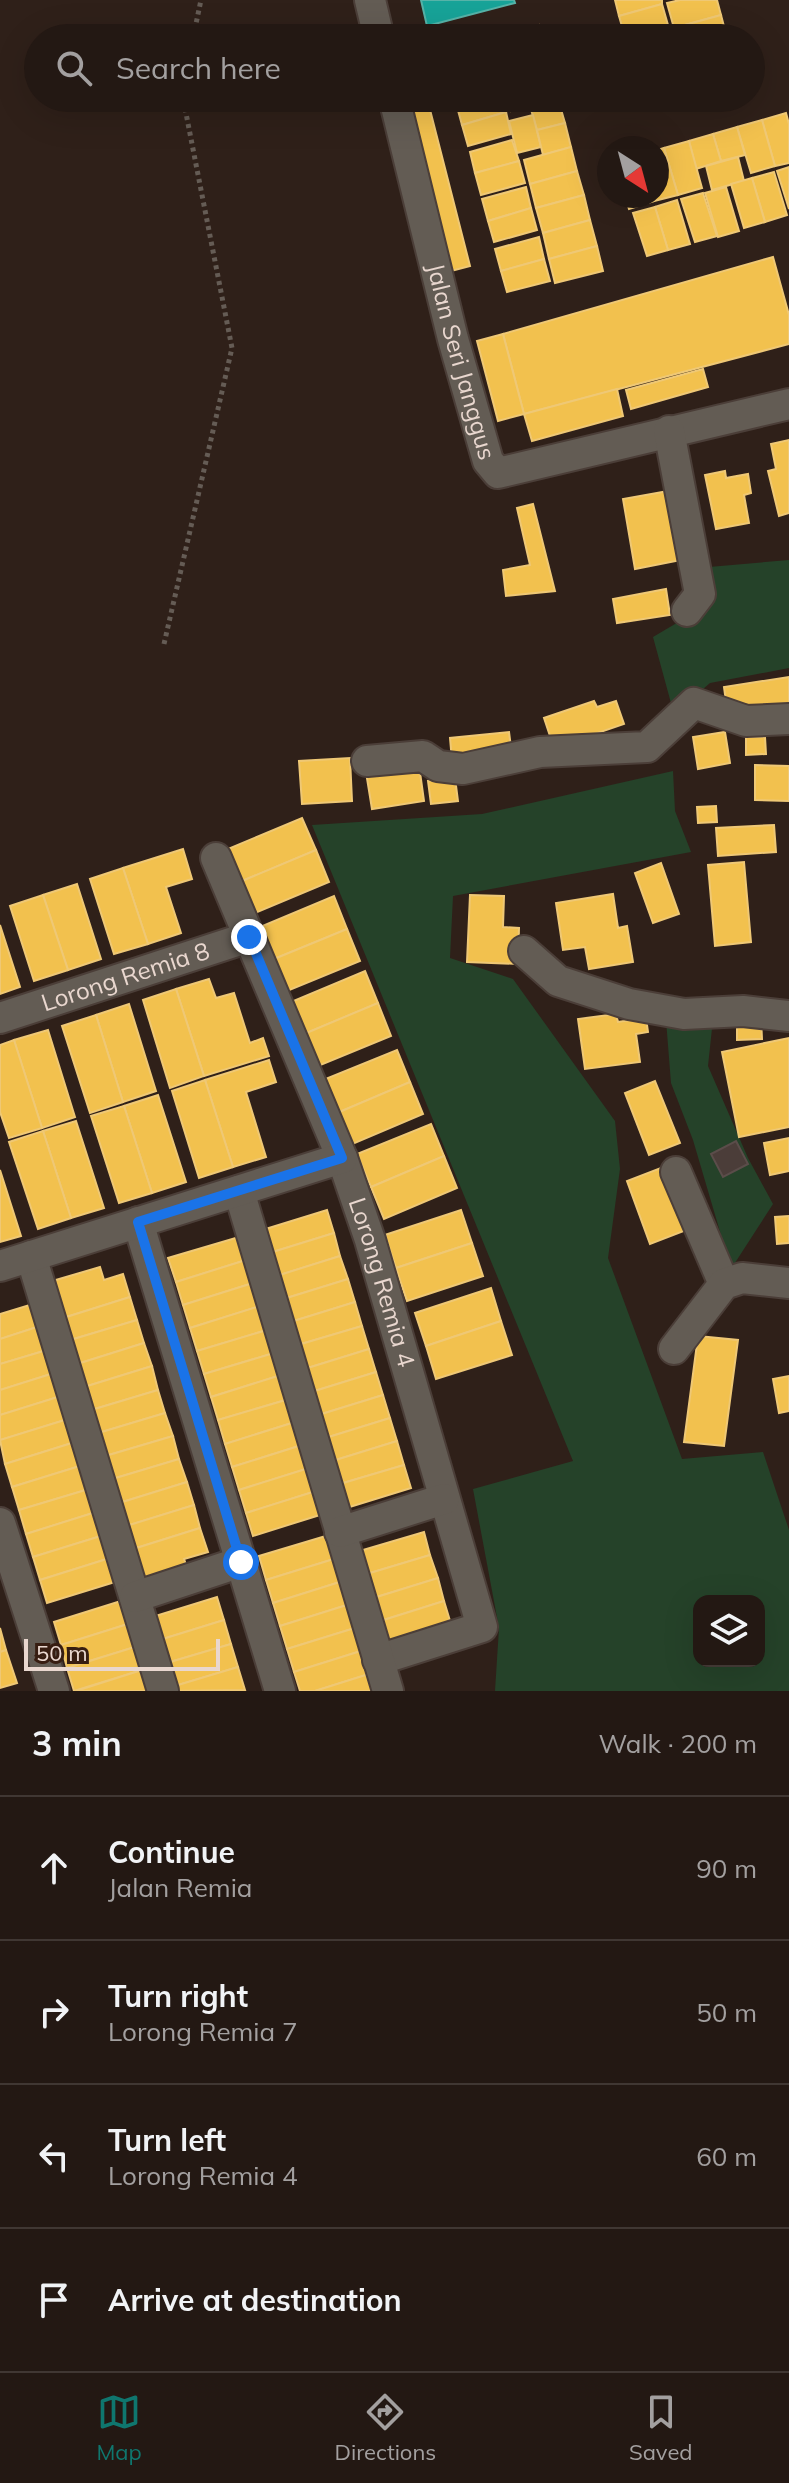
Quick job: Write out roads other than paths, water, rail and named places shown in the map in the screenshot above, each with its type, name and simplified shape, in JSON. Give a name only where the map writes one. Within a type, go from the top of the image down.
[{"type":"street","points":[[370,0],[376,24]]},
{"type":"street","name":"Jalan Seri Janggus","points":[[397,112],[453,339],[488,461],[498,473],[789,404]]},
{"type":"street","points":[[669,431],[700,594],[687,611]]},
{"type":"street","points":[[367,761],[423,756],[438,766],[463,769],[540,752],[647,747],[694,703],[746,721],[789,719]]},
{"type":"street","name":"Lorong Remia 4","points":[[216,858],[342,1158],[370,1240],[482,1627],[378,1660]]},
{"type":"street","name":"Lorong Remia 8","points":[[0,1018],[249,937]]},
{"type":"street","points":[[524,951],[558,981],[629,1004],[684,1014],[743,1011],[789,1016]]},
{"type":"street","points":[[0,1266],[342,1158]]},
{"type":"street","points":[[676,1172],[724,1284]]},
{"type":"street","points":[[239,1191],[388,1691]]},
{"type":"street","points":[[138,1222],[280,1691]]},
{"type":"street","points":[[31,1256],[163,1691]]},
{"type":"street","points":[[674,1349],[724,1284],[742,1278],[789,1283]]},
{"type":"street","points":[[340,1532],[444,1499]]},
{"type":"street","points":[[0,1523],[54,1691]]},
{"type":"street","points":[[135,1597],[241,1562]]}]
